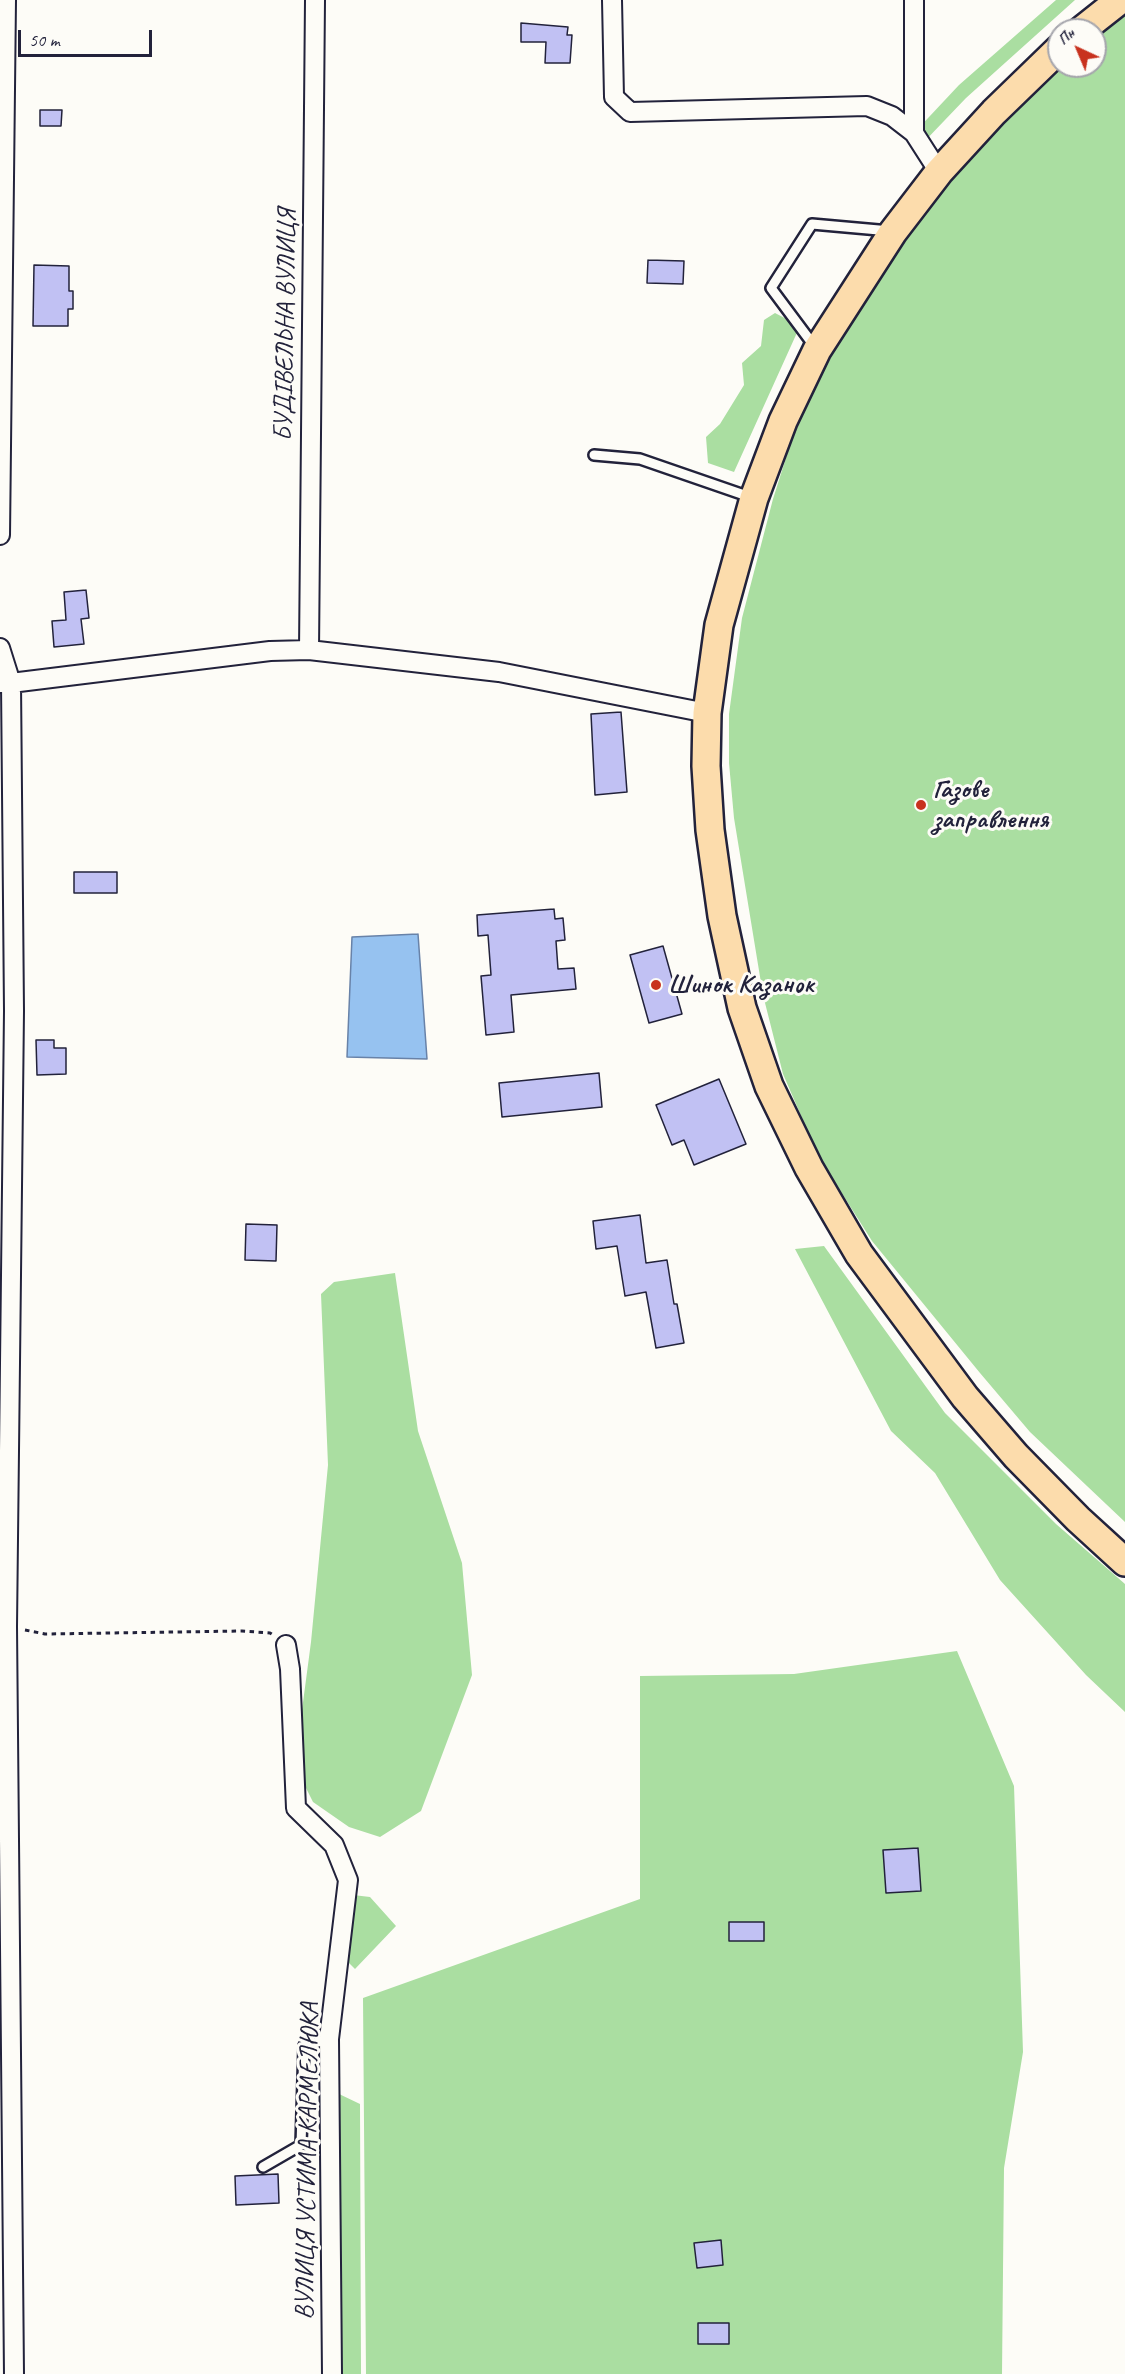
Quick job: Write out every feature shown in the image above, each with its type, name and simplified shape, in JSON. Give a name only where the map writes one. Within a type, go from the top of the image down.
[{"type":"main road","points":[[1097,18],[1120,0]]},
{"type":"main road","points":[[1047,61],[994,112],[939,172],[893,232],[817,350],[783,421],[754,498],[719,625],[707,713],[706,766],[710,830],[722,916],[739,997],[769,1086],[804,1158],[859,1254],[965,1397],[1016,1456],[1078,1519],[1125,1562]]},
{"type":"street","points":[[0,535],[6,0]]},
{"type":"street","name":"БУДІВЕЛЬНА ВУЛИЦЯ","points":[[309,650],[315,0]]},
{"type":"street","points":[[612,0],[614,97],[630,112],[867,106],[892,116],[918,138],[939,172]]},
{"type":"street","points":[[914,0],[918,138]]},
{"type":"street","points":[[0,648],[6,683],[14,1011],[7,1626],[14,2374]]},
{"type":"street","points":[[6,683],[270,651],[309,650],[499,672],[707,713]]},
{"type":"street","name":"ВУЛИЦЯ УСТИМА КАРМЕЛЮКА","points":[[286,1645],[290,1669],[296,1808],[334,1845],[348,1880],[329,2039],[332,2374]]},
{"type":"lane","points":[[817,350],[771,288],[812,224],[893,232]]},
{"type":"lane","points":[[594,455],[640,459],[699,477],[754,498]]},
{"type":"lane","points":[[263,2167],[301,2145],[304,2046],[329,2039]]},
{"type":"path","points":[[7,1626],[45,1634],[242,1631],[270,1633],[286,1645]]},
{"type":"green space","points":[[1056,0],[1075,0],[1055,18],[1047,18],[1047,25],[966,98],[922,144],[914,133],[959,85]]},
{"type":"green space","points":[[1125,6],[1125,1522],[1030,1432],[980,1373],[872,1241],[819,1157],[783,1074],[763,995],[734,818],[729,763],[729,714],[742,618],[773,499],[797,423],[831,354],[905,236],[948,177],[1047,78],[1107,78],[1107,20]]},
{"type":"green space","points":[[775,313],[800,326],[734,472],[708,463],[706,437],[720,424],[744,385],[742,363],[761,346],[764,320]]},
{"type":"green space","points":[[824,1246],[945,1413],[1056,1524],[1125,1584],[1125,1712],[1086,1675],[1000,1580],[935,1473],[891,1431],[795,1249]]},
{"type":"green space","points":[[395,1273],[418,1431],[462,1563],[472,1675],[421,1811],[380,1837],[349,1827],[313,1802],[299,1774],[300,1725],[311,1642],[328,1465],[321,1294],[334,1282]]},
{"type":"green space","points":[[957,1651],[1014,1786],[1023,2052],[1004,2168],[1002,2374],[366,2374],[363,1998],[640,1899],[640,1676],[794,1674]]},
{"type":"green space","points":[[353,1895],[370,1897],[396,1926],[355,1969],[336,1950],[333,1924]]},
{"type":"green space","points":[[337,2093],[360,2104],[361,2374],[337,2374]]},
{"type":"water","points":[[418,934],[427,1059],[347,1057],[352,937]]},
{"type":"building","points":[[521,23],[568,27],[567,35],[572,35],[570,63],[545,63],[546,42],[521,42]]},
{"type":"building","points":[[40,110],[62,110],[61,126],[40,126]]},
{"type":"building","points":[[648,260],[684,261],[683,284],[647,283]]},
{"type":"building","points":[[34,265],[69,266],[69,291],[73,291],[73,309],[68,309],[68,326],[33,326]]},
{"type":"building","points":[[86,590],[89,618],[81,619],[84,644],[54,647],[52,621],[66,620],[64,592]]},
{"type":"building","points":[[621,712],[627,792],[595,795],[591,714]]},
{"type":"building","points":[[74,872],[117,872],[117,893],[74,893]]},
{"type":"building","points":[[554,909],[555,919],[563,918],[565,940],[556,941],[558,969],[574,968],[576,989],[511,995],[514,1032],[486,1035],[481,976],[491,975],[488,935],[478,936],[477,915]]},
{"type":"building","points":[[663,946],[682,1014],[649,1023],[630,955]]},
{"type":"building","points":[[36,1040],[54,1040],[54,1048],[66,1048],[66,1074],[37,1075]]},
{"type":"building","points":[[599,1073],[602,1107],[502,1117],[499,1083]]},
{"type":"building","points":[[719,1079],[746,1144],[694,1165],[684,1140],[672,1145],[656,1105]]},
{"type":"building","points":[[640,1215],[646,1263],[667,1260],[674,1304],[677,1304],[684,1343],[656,1348],[646,1292],[625,1296],[617,1246],[596,1249],[593,1221]]},
{"type":"building","points":[[246,1224],[277,1225],[276,1261],[245,1260]]},
{"type":"building","points":[[918,1848],[921,1891],[886,1893],[883,1850]]},
{"type":"building","points":[[729,1922],[764,1922],[764,1941],[729,1941]]},
{"type":"building","points":[[278,2174],[279,2203],[236,2205],[235,2176]]},
{"type":"building","points":[[721,2240],[723,2265],[697,2268],[694,2243]]},
{"type":"building","points":[[698,2323],[729,2323],[729,2344],[698,2344]]},
{"type":"place","name":"Газове заправлення","points":[[921,805]]},
{"type":"place","name":"Шинок Казанок","points":[[656,985]]}]
